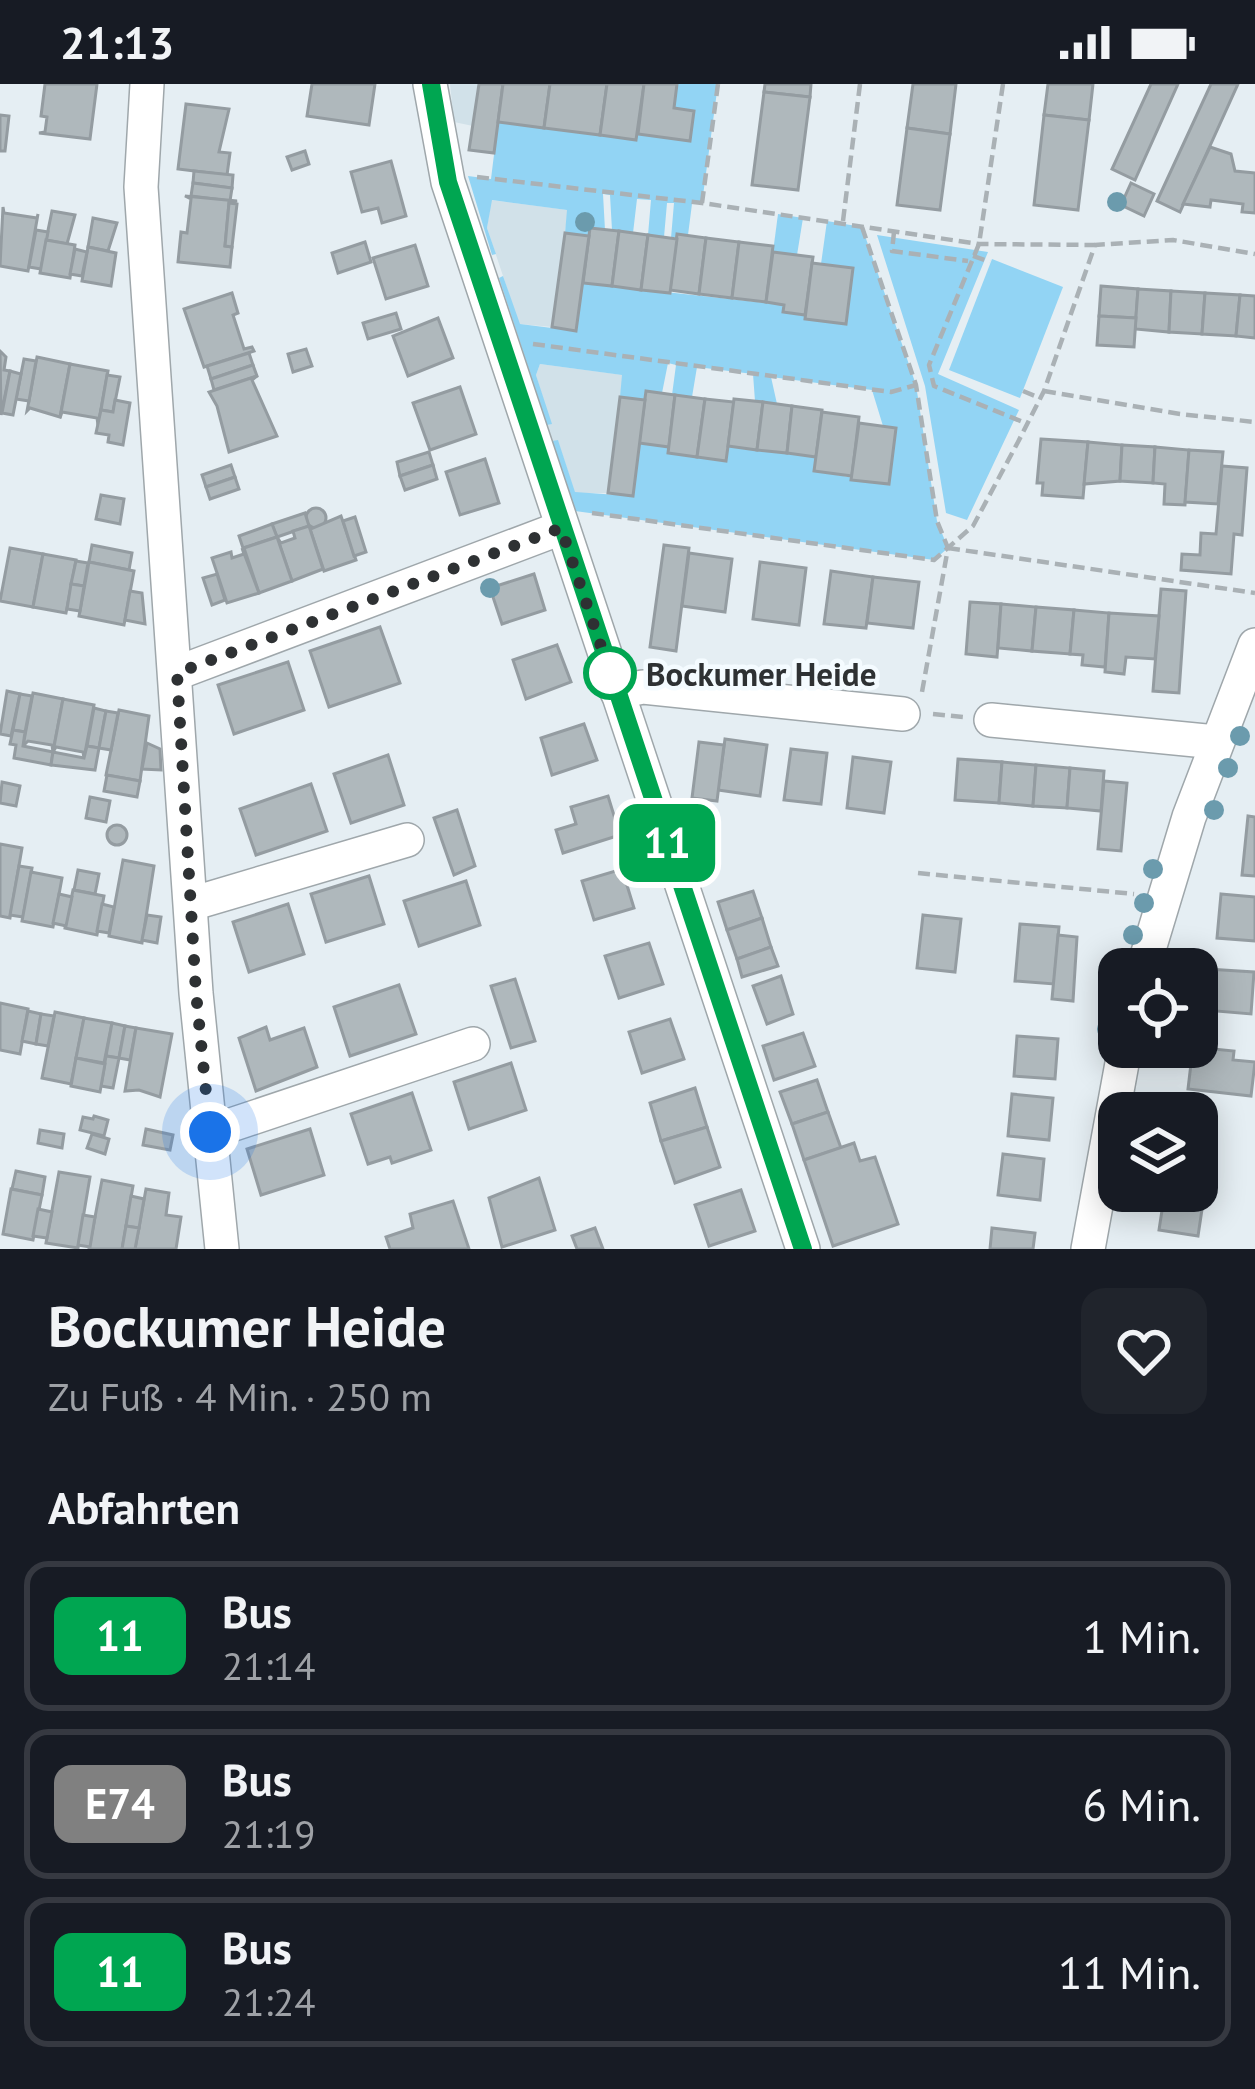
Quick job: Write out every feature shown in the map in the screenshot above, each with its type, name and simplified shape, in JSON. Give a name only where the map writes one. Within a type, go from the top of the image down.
[{"type":"street","points":[[147,84],[141,187],[191,904],[222,1249]]},
{"type":"street","points":[[430,84],[448,182],[803,1249]]},
{"type":"street","points":[[177,673],[559,522]]},
{"type":"street","points":[[1149,948],[1216,742],[1255,645]]},
{"type":"street","points":[[616,692],[643,686],[903,715]]},
{"type":"street","points":[[991,720],[1216,742]]},
{"type":"street","points":[[191,904],[407,840]]},
{"type":"street","points":[[210,1132],[473,1044]]},
{"type":"street","points":[[1088,1249],[1120,1068]]},
{"type":"path","points":[[702,203],[718,84]]},
{"type":"path","points":[[843,224],[860,84]]},
{"type":"path","points":[[1003,84],[979,244],[929,365],[934,386],[1028,424]]},
{"type":"path","points":[[448,182],[468,176],[702,203],[979,244],[1173,240],[1255,254]]},
{"type":"path","points":[[862,227],[916,385],[937,521],[948,548],[920,712],[991,720]]},
{"type":"path","points":[[894,232],[892,251],[990,262]]},
{"type":"path","points":[[559,522],[575,511],[934,560],[973,526],[1028,424],[1095,245]]},
{"type":"path","points":[[504,350],[527,344],[891,392],[916,385]]},
{"type":"path","points":[[1023,391],[1255,422]]},
{"type":"path","points":[[948,548],[1255,593]]},
{"type":"path","points":[[918,873],[1163,897]]},
{"type":"shaded area","points":[[450,84],[479,84],[473,126],[454,122]]},
{"type":"shaded area","points":[[677,84],[718,84],[702,203],[692,204],[688,235],[671,238],[674,203],[667,203],[664,237],[648,235],[651,200],[637,199],[633,233],[612,230],[610,195],[603,194],[605,230],[590,228],[589,236],[565,233],[567,210],[492,200],[487,228],[496,254],[492,255],[468,176],[491,179],[498,122],[636,140],[638,134],[690,141],[694,112],[674,108]]},
{"type":"shaded area","points":[[491,200],[568,210],[552,327],[519,324],[487,228]]},
{"type":"shaded area","points":[[778,214],[803,218],[797,255],[773,252]]},
{"type":"shaded area","points":[[827,221],[862,227],[916,385],[937,521],[948,548],[934,560],[575,511],[552,441],[558,440],[575,492],[632,496],[639,443],[669,447],[669,453],[725,461],[728,446],[816,457],[815,471],[888,484],[896,428],[883,426],[872,390],[771,377],[777,404],[755,401],[753,374],[697,367],[692,397],[672,395],[676,365],[668,363],[662,393],[645,400],[620,397],[622,375],[540,364],[536,375],[552,424],[547,425],[499,278],[503,276],[520,324],[576,331],[583,283],[784,305],[783,312],[845,324],[853,269],[821,264]]},
{"type":"shaded area","points":[[877,235],[988,252],[938,374],[1019,410],[967,520],[946,513],[925,386]]},
{"type":"shaded area","points":[[992,259],[1063,287],[1020,398],[949,370]]},
{"type":"shaded area","points":[[540,364],[623,375],[608,493],[575,493],[558,441],[552,441],[547,425],[551,424],[536,375]]},
{"type":"building","points":[[45,84],[97,84],[90,139],[39,133],[45,132],[47,117],[41,116]]},
{"type":"building","points":[[312,84],[375,84],[369,125],[307,116]]},
{"type":"building","points":[[479,84],[503,84],[494,153],[469,150]]},
{"type":"building","points":[[503,84],[550,84],[544,128],[498,122]]},
{"type":"building","points":[[550,84],[607,84],[600,135],[544,128]]},
{"type":"building","points":[[607,84],[644,84],[636,140],[600,135]]},
{"type":"building","points":[[644,84],[677,84],[674,108],[694,111],[690,141],[638,134]]},
{"type":"building","points":[[765,84],[811,84],[810,97],[764,92]]},
{"type":"building","points":[[913,84],[956,84],[950,134],[907,128]]},
{"type":"building","points":[[1048,84],[1093,84],[1089,120],[1044,115]]},
{"type":"building","points":[[1151,84],[1178,84],[1135,180],[1112,169]]},
{"type":"building","points":[[1211,84],[1238,84],[1180,212],[1157,201]]},
{"type":"building","points":[[764,92],[810,97],[798,190],[752,185]]},
{"type":"building","points":[[186,104],[229,109],[219,152],[230,153],[227,175],[178,169]]},
{"type":"building","points":[[0,115],[9,116],[5,151],[0,151]]},
{"type":"building","points":[[1044,115],[1089,120],[1078,210],[1034,205]]},
{"type":"building","points":[[907,128],[950,134],[940,210],[897,205]]},
{"type":"building","points":[[1210,147],[1231,154],[1235,171],[1255,173],[1255,213],[1242,212],[1243,204],[1211,200],[1210,207],[1183,204]]},
{"type":"building","points":[[305,151],[309,164],[292,170],[287,157]]},
{"type":"building","points":[[391,161],[406,216],[382,223],[378,208],[362,212],[351,172]]},
{"type":"building","points":[[194,171],[233,175],[232,188],[193,183]]},
{"type":"building","points":[[193,183],[232,188],[230,201],[191,196]]},
{"type":"building","points":[[1131,183],[1154,194],[1144,216],[1121,205]]},
{"type":"building","points":[[185,196],[237,201],[229,203],[225,246],[232,247],[230,267],[178,262],[191,199]]},
{"type":"building","points":[[229,203],[237,204],[232,247],[225,246]]},
{"type":"building","points":[[3,207],[4,213],[37,218],[38,214],[28,271],[0,266]]},
{"type":"building","points":[[52,211],[75,215],[67,244],[46,240]]},
{"type":"building","points":[[93,218],[117,223],[108,251],[88,247]]},
{"type":"building","points":[[590,228],[619,231],[612,286],[583,283]]},
{"type":"building","points":[[36,230],[48,232],[41,269],[29,267]]},
{"type":"building","points":[[619,231],[648,235],[641,290],[612,286]]},
{"type":"building","points":[[565,233],[589,236],[576,331],[552,327]]},
{"type":"building","points":[[677,234],[706,238],[699,294],[670,290]]},
{"type":"building","points":[[648,235],[677,239],[670,293],[641,290]]},
{"type":"building","points":[[706,238],[739,242],[732,298],[699,294]]},
{"type":"building","points":[[46,240],[75,245],[70,278],[40,273]]},
{"type":"building","points":[[365,242],[371,262],[338,273],[332,253]]},
{"type":"building","points":[[739,242],[773,246],[766,302],[732,298]]},
{"type":"building","points":[[415,245],[428,286],[386,299],[373,258]]},
{"type":"building","points":[[88,247],[116,253],[111,286],[82,281]]},
{"type":"building","points":[[75,249],[87,252],[82,276],[70,274]]},
{"type":"building","points":[[773,252],[813,257],[805,315],[783,312],[784,305],[766,302]]},
{"type":"building","points":[[812,263],[853,268],[846,324],[805,319]]},
{"type":"building","points":[[1101,286],[1138,289],[1136,318],[1099,316]]},
{"type":"building","points":[[1138,289],[1171,291],[1169,332],[1135,329]]},
{"type":"building","points":[[1171,291],[1205,293],[1202,334],[1169,332]]},
{"type":"building","points":[[232,293],[238,313],[233,315],[244,349],[254,351],[204,367],[184,309]]},
{"type":"building","points":[[1205,293],[1240,295],[1236,336],[1202,334]]},
{"type":"building","points":[[1240,295],[1255,296],[1255,338],[1236,336]]},
{"type":"building","points":[[396,313],[401,329],[368,339],[363,323]]},
{"type":"building","points":[[1099,316],[1136,318],[1134,347],[1097,345]]},
{"type":"building","points":[[438,318],[453,358],[408,376],[393,336]]},
{"type":"building","points":[[306,349],[312,366],[293,372],[288,354]]},
{"type":"building","points":[[0,351],[6,357],[4,370],[10,371],[1,415]]},
{"type":"building","points":[[249,353],[253,365],[211,379],[207,366]]},
{"type":"building","points":[[37,357],[70,364],[60,417],[27,411]]},
{"type":"building","points":[[24,359],[36,361],[29,401],[16,399]]},
{"type":"building","points":[[70,364],[108,371],[98,425],[97,418],[62,412],[60,418]]},
{"type":"building","points":[[253,365],[257,376],[214,390],[211,379]]},
{"type":"building","points":[[10,371],[21,374],[13,415],[2,413]]},
{"type":"building","points":[[107,375],[120,377],[113,412],[101,410]]},
{"type":"building","points":[[257,376],[252,380],[277,436],[229,452],[209,392]]},
{"type":"building","points":[[460,387],[476,434],[430,450],[413,403]]},
{"type":"building","points":[[646,391],[675,395],[669,447],[639,443]]},
{"type":"building","points":[[675,395],[705,399],[697,457],[668,453]]},
{"type":"building","points":[[620,397],[645,400],[633,496],[608,493]]},
{"type":"building","points":[[705,399],[734,402],[726,461],[697,457]]},
{"type":"building","points":[[734,399],[763,402],[757,450],[728,446]]},
{"type":"building","points":[[115,400],[130,403],[123,445],[96,433],[101,410],[113,412]]},
{"type":"building","points":[[763,402],[792,406],[787,453],[757,450]]},
{"type":"building","points":[[792,406],[822,410],[816,457],[787,453]]},
{"type":"building","points":[[822,412],[859,417],[852,476],[814,471]]},
{"type":"building","points":[[859,423],[896,428],[889,484],[851,480]]},
{"type":"building","points":[[1041,439],[1088,442],[1083,498],[1042,495],[1043,483],[1037,483]]},
{"type":"building","points":[[1088,442],[1122,445],[1120,481],[1084,484]]},
{"type":"building","points":[[1122,445],[1155,447],[1153,483],[1120,481]]},
{"type":"building","points":[[1155,447],[1189,450],[1185,505],[1164,504],[1165,484],[1153,483]]},
{"type":"building","points":[[1189,450],[1223,452],[1218,504],[1185,502]]},
{"type":"building","points":[[429,452],[433,465],[400,476],[397,462]]},
{"type":"building","points":[[485,459],[499,503],[460,515],[446,472]]},
{"type":"building","points":[[231,465],[235,477],[206,487],[202,475]]},
{"type":"building","points":[[433,465],[437,479],[405,490],[400,476]]},
{"type":"building","points":[[1222,466],[1247,468],[1242,535],[1234,534],[1231,574],[1181,570],[1182,554],[1200,555],[1201,533],[1216,534]]},
{"type":"building","points":[[235,477],[239,489],[210,499],[206,487]]},
{"type":"building","points":[[101,495],[124,499],[120,524],[96,519]]},
{"type":"building","points":[[316,508],[326,518],[316,528],[306,518]]},
{"type":"building","points":[[305,513],[309,526],[277,537],[272,524]]},
{"type":"building","points":[[341,516],[356,560],[324,571],[309,526]]},
{"type":"building","points":[[355,517],[366,552],[354,556],[343,521]]},
{"type":"building","points":[[272,524],[277,537],[243,548],[239,536]]},
{"type":"building","points":[[309,526],[323,569],[292,581],[277,537],[281,543],[295,538],[293,531]]},
{"type":"building","points":[[277,537],[292,581],[259,593],[244,548]]},
{"type":"building","points":[[92,545],[132,553],[129,570],[89,562]]},
{"type":"building","points":[[664,545],[689,548],[676,651],[650,647]]},
{"type":"building","points":[[10,548],[43,554],[33,607],[0,601]]},
{"type":"building","points":[[242,548],[259,593],[227,603],[212,558],[244,554]]},
{"type":"building","points":[[689,553],[732,559],[725,612],[682,606]]},
{"type":"building","points":[[43,554],[76,560],[66,613],[33,607]]},
{"type":"building","points":[[76,561],[88,563],[84,586],[71,584]]},
{"type":"building","points":[[89,562],[134,571],[124,625],[79,616]]},
{"type":"building","points":[[760,562],[806,568],[799,625],[753,619]]},
{"type":"building","points":[[831,571],[873,577],[866,628],[824,624]]},
{"type":"building","points":[[217,574],[225,600],[212,605],[203,578]]},
{"type":"building","points":[[534,574],[545,610],[502,624],[490,588]]},
{"type":"building","points":[[873,577],[919,582],[913,628],[867,623]]},
{"type":"building","points":[[71,584],[84,586],[80,611],[67,609]]},
{"type":"building","points":[[1161,589],[1186,591],[1179,693],[1153,691]]},
{"type":"building","points":[[130,591],[142,593],[145,624],[125,620]]},
{"type":"building","points":[[970,602],[1001,604],[997,657],[966,654]]},
{"type":"building","points":[[1001,604],[1036,607],[1032,651],[998,648]]},
{"type":"building","points":[[1036,607],[1074,610],[1070,654],[1032,651]]},
{"type":"building","points":[[1074,610],[1109,613],[1105,667],[1082,665],[1083,655],[1070,654]]},
{"type":"building","points":[[1109,613],[1159,616],[1155,659],[1126,657],[1124,674],[1105,672]]},
{"type":"building","points":[[380,627],[400,683],[329,707],[310,651]]},
{"type":"building","points":[[557,645],[571,682],[526,699],[513,660]]},
{"type":"building","points":[[288,662],[304,710],[234,734],[218,685]]},
{"type":"building","points":[[7,691],[20,694],[11,736],[0,734]]},
{"type":"building","points":[[33,693],[63,699],[53,752],[52,745],[28,741],[23,746]]},
{"type":"building","points":[[20,694],[32,696],[25,732],[13,730]]},
{"type":"building","points":[[63,699],[94,705],[84,758],[83,752],[56,747],[53,752]]},
{"type":"building","points":[[94,708],[106,711],[99,748],[87,746]]},
{"type":"building","points":[[119,710],[149,716],[140,781],[106,775]]},
{"type":"building","points":[[106,711],[118,713],[111,750],[99,748]]},
{"type":"building","points":[[584,724],[597,760],[552,775],[541,738]]},
{"type":"building","points":[[13,730],[25,732],[23,746],[53,752],[51,765],[14,758]]},
{"type":"building","points":[[725,739],[767,745],[760,796],[718,790]]},
{"type":"building","points":[[699,742],[724,745],[717,801],[692,798]]},
{"type":"building","points":[[147,743],[160,749],[161,770],[142,769]]},
{"type":"building","points":[[87,746],[99,748],[95,770],[51,765],[53,752],[84,758]]},
{"type":"building","points":[[791,749],[827,753],[821,804],[784,800]]},
{"type":"building","points":[[388,755],[404,805],[351,823],[334,774]]},
{"type":"building","points":[[853,757],[891,762],[884,813],[847,808]]},
{"type":"building","points":[[958,759],[1002,762],[999,803],[955,800]]},
{"type":"building","points":[[1002,762],[1036,765],[1033,806],[999,803]]},
{"type":"building","points":[[1036,765],[1070,768],[1067,808],[1033,806]]},
{"type":"building","points":[[1070,768],[1104,771],[1101,811],[1067,808]]},
{"type":"building","points":[[107,775],[140,781],[137,797],[104,791]]},
{"type":"building","points":[[1104,781],[1127,783],[1121,851],[1098,849]]},
{"type":"building","points":[[2,782],[20,786],[16,806],[0,803]]},
{"type":"building","points":[[311,784],[327,831],[256,855],[240,809]]},
{"type":"building","points":[[608,796],[620,835],[563,853],[556,830],[576,824],[571,807]]},
{"type":"building","points":[[90,797],[110,801],[106,822],[86,818]]},
{"type":"building","points":[[457,810],[475,866],[454,875],[434,818]]},
{"type":"building","points":[[1248,816],[1255,817],[1255,876],[1242,875]]},
{"type":"building","points":[[117,825],[127,835],[117,845],[107,835]]},
{"type":"building","points":[[0,844],[22,848],[10,918],[0,916]]},
{"type":"building","points":[[123,860],[154,866],[142,943],[109,936]]},
{"type":"building","points":[[19,866],[32,868],[23,917],[10,915]]},
{"type":"building","points":[[622,869],[634,908],[594,920],[582,881]]},
{"type":"building","points":[[78,870],[99,874],[95,894],[74,890]]},
{"type":"building","points":[[31,872],[62,878],[53,927],[22,921]]},
{"type":"building","points":[[369,876],[384,924],[326,942],[311,894]]},
{"type":"building","points":[[466,881],[480,925],[419,946],[404,901]]},
{"type":"building","points":[[73,890],[104,896],[97,935],[65,928]]},
{"type":"building","points":[[753,891],[762,918],[727,930],[718,902]]},
{"type":"building","points":[[59,894],[72,897],[66,926],[53,923]]},
{"type":"building","points":[[1221,894],[1255,897],[1255,941],[1217,938]]},
{"type":"building","points":[[102,904],[114,907],[109,933],[97,931]]},
{"type":"building","points":[[288,904],[304,954],[249,972],[233,922]]},
{"type":"building","points":[[147,915],[161,917],[157,943],[142,940]]},
{"type":"building","points":[[923,915],[961,919],[955,972],[917,968]]},
{"type":"building","points":[[762,918],[771,947],[737,959],[727,930]]},
{"type":"building","points":[[1020,924],[1059,927],[1054,984],[1015,981]]},
{"type":"building","points":[[1058,935],[1077,937],[1073,1001],[1052,999]]},
{"type":"building","points":[[649,943],[663,984],[619,998],[605,956]]},
{"type":"building","points":[[771,947],[778,966],[742,977],[737,959]]},
{"type":"building","points":[[1218,970],[1254,972],[1251,1014],[1218,1011]]},
{"type":"building","points":[[781,976],[793,1014],[767,1024],[753,986]]},
{"type":"building","points":[[515,979],[535,1041],[511,1048],[491,986]]},
{"type":"building","points":[[399,985],[416,1034],[350,1056],[334,1007]]},
{"type":"building","points":[[0,1003],[28,1009],[20,1054],[0,1050]]},
{"type":"building","points":[[28,1011],[41,1014],[36,1044],[22,1041]]},
{"type":"building","points":[[55,1012],[84,1018],[71,1084],[42,1078]]},
{"type":"building","points":[[41,1014],[54,1016],[48,1046],[36,1044]]},
{"type":"building","points":[[84,1018],[112,1023],[104,1063],[76,1058]]},
{"type":"building","points":[[670,1019],[684,1059],[642,1073],[629,1032]]},
{"type":"building","points":[[112,1023],[125,1026],[119,1058],[106,1056]]},
{"type":"building","points":[[125,1026],[136,1028],[130,1060],[119,1058]]},
{"type":"building","points":[[266,1027],[270,1040],[304,1028],[317,1067],[256,1091],[239,1038]]},
{"type":"building","points":[[136,1028],[172,1034],[160,1097],[125,1091]]},
{"type":"building","points":[[803,1033],[815,1066],[774,1080],[763,1046]]},
{"type":"building","points":[[1017,1036],[1058,1039],[1055,1079],[1014,1076]]},
{"type":"building","points":[[1218,1049],[1234,1051],[1233,1060],[1255,1062],[1251,1096],[1188,1089],[1190,1068],[1218,1068]]},
{"type":"building","points":[[106,1056],[119,1058],[113,1088],[101,1086]]},
{"type":"building","points":[[76,1058],[105,1064],[100,1092],[71,1086]]},
{"type":"building","points":[[511,1063],[526,1110],[469,1129],[454,1082]]},
{"type":"building","points":[[817,1080],[828,1112],[792,1124],[780,1092]]},
{"type":"building","points":[[695,1088],[707,1127],[661,1141],[650,1103]]},
{"type":"building","points":[[412,1093],[431,1150],[392,1163],[390,1157],[368,1164],[351,1114]]},
{"type":"building","points":[[1012,1094],[1053,1098],[1049,1140],[1008,1136]]},
{"type":"building","points":[[828,1112],[841,1148],[804,1160],[792,1124]]},
{"type":"building","points":[[83,1117],[108,1120],[104,1136],[80,1130]]},
{"type":"building","points":[[707,1127],[720,1167],[675,1183],[661,1141]]},
{"type":"building","points":[[146,1129],[173,1135],[170,1150],[143,1145]]},
{"type":"building","points":[[310,1129],[324,1175],[261,1195],[247,1149]]},
{"type":"building","points":[[40,1130],[64,1134],[62,1148],[38,1143]]},
{"type":"building","points":[[92,1134],[109,1139],[105,1154],[87,1148]]},
{"type":"building","points":[[854,1143],[860,1161],[875,1157],[898,1224],[833,1246],[804,1160]]},
{"type":"building","points":[[1003,1154],[1044,1159],[1040,1200],[998,1195]]},
{"type":"building","points":[[16,1171],[45,1177],[42,1195],[12,1189]]},
{"type":"building","points":[[59,1172],[90,1177],[78,1248],[46,1243]]},
{"type":"building","points":[[539,1178],[555,1230],[502,1247],[489,1198]]},
{"type":"building","points":[[102,1180],[133,1186],[122,1249],[89,1249]]},
{"type":"building","points":[[11,1189],[42,1195],[33,1240],[3,1234]]},
{"type":"building","points":[[146,1189],[169,1193],[166,1215],[181,1217],[176,1249],[135,1249]]},
{"type":"building","points":[[741,1190],[755,1231],[709,1246],[695,1205]]},
{"type":"building","points":[[131,1196],[144,1199],[139,1228],[126,1226]]},
{"type":"building","points":[[453,1201],[469,1249],[390,1249],[386,1237],[413,1228],[410,1214]]},
{"type":"building","points":[[38,1209],[52,1212],[47,1238],[33,1236]]},
{"type":"building","points":[[1162,1212],[1202,1212],[1198,1236],[1159,1230]]},
{"type":"building","points":[[83,1215],[95,1217],[90,1247],[78,1245]]},
{"type":"building","points":[[126,1226],[139,1228],[135,1249],[122,1249]]},
{"type":"building","points":[[595,1228],[603,1249],[577,1249],[572,1236]]},
{"type":"building","points":[[992,1228],[1035,1233],[1033,1249],[990,1249]]},
{"type":"bus line","name":"11","points":[[431,84],[448,182],[803,1249]]},
{"type":"place","name":"Bockumer Heide","points":[[610,673]]},
{"type":"route","points":[[210,1132],[196,993],[177,673],[561,528],[610,673]]}]
